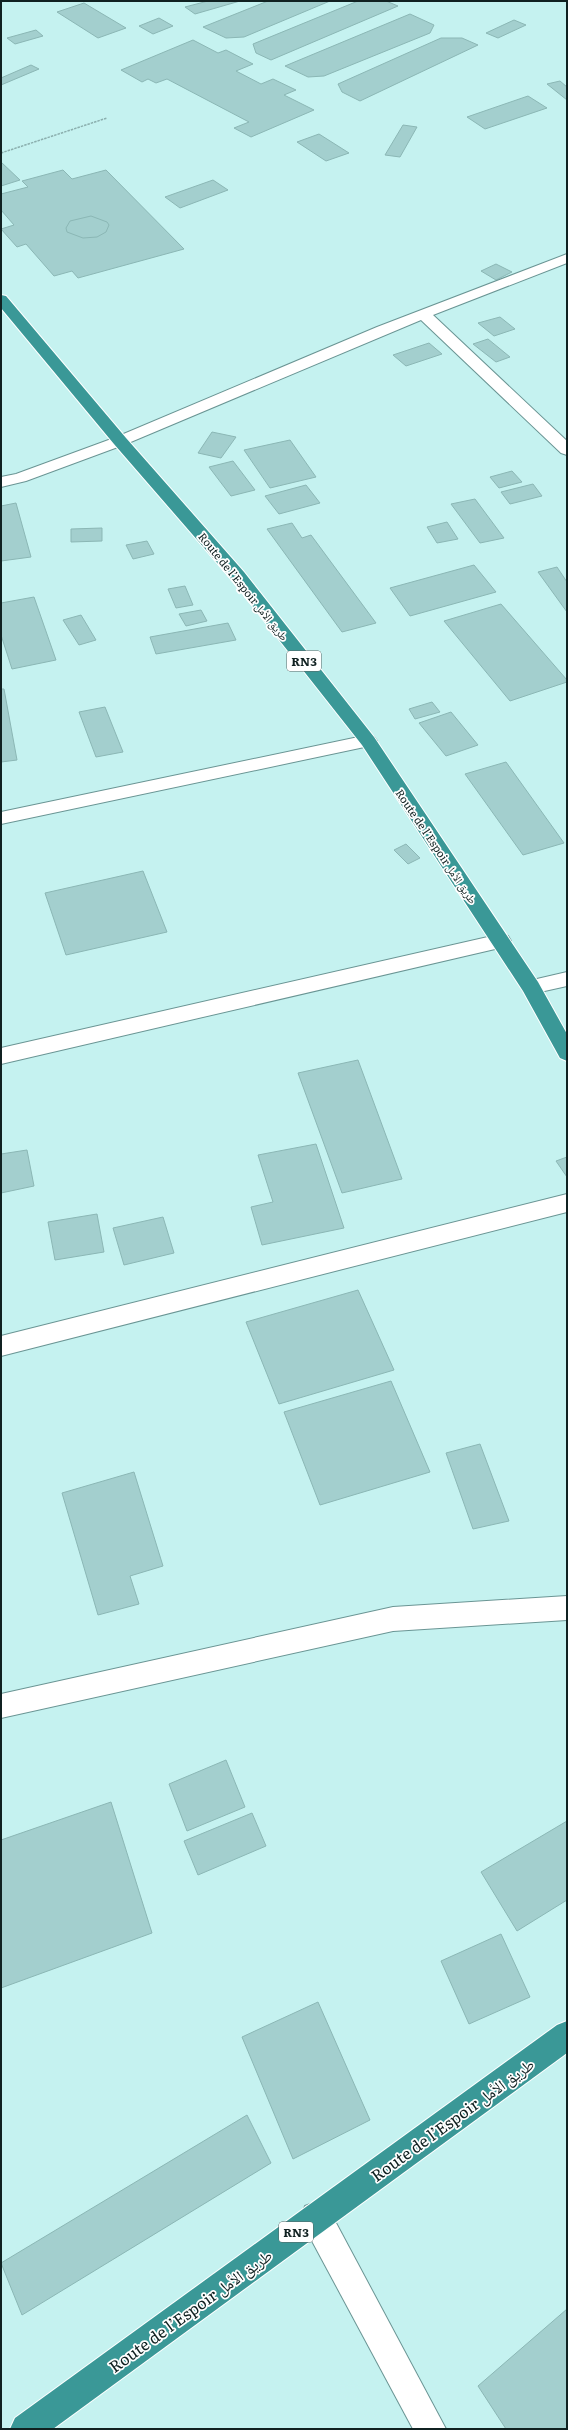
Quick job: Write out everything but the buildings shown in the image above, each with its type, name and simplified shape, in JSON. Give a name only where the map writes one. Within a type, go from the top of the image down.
[{"type":"highway","name":"Route de l’Espoir طريق الأمل","points":[[1,299],[120,441],[238,576],[368,741],[531,987],[567,1052]]},
{"type":"highway","name":"Route de l’Espoir طريق الأمل","points":[[26,2429],[567,2035]]},
{"type":"street","points":[[1,482],[20,478],[120,441],[423,314],[567,258]]},
{"type":"street","points":[[423,314],[567,450]]},
{"type":"street","points":[[1,818],[368,741]]},
{"type":"street","points":[[1,1056],[501,942]]},
{"type":"street","points":[[531,987],[567,979]]},
{"type":"street","points":[[1,1346],[567,1203]]},
{"type":"street","points":[[1,1706],[393,1619],[567,1608]]},
{"type":"street","points":[[316,2217],[430,2429]]},
{"type":"path","points":[[1,153],[107,118]]}]
